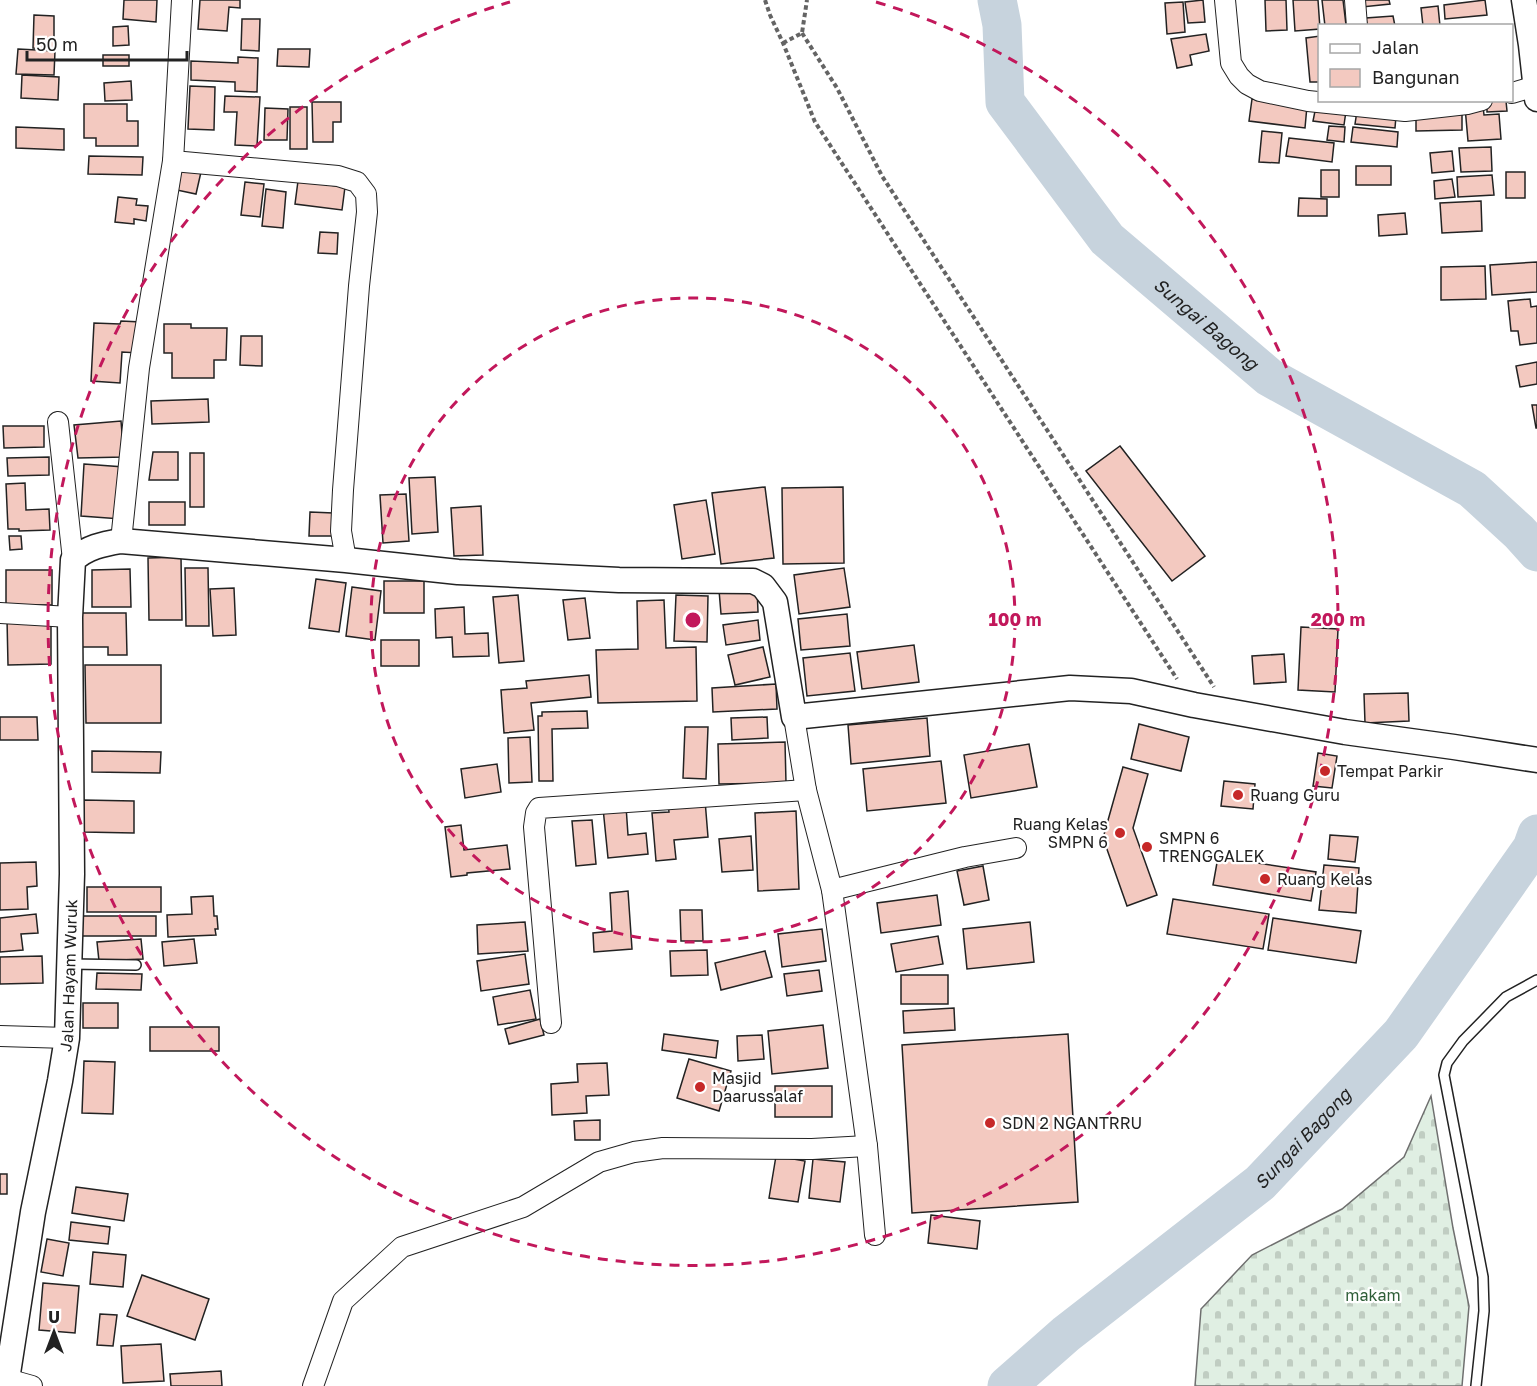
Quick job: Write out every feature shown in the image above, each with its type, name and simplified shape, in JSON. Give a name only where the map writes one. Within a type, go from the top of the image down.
[{"type":"street","points":[[121,541],[139,368],[173,161],[182,0]]},
{"type":"street","points":[[1225,0],[1231,63],[1239,76],[1247,84],[1260,91],[1318,102]]},
{"type":"street","points":[[1355,0],[1357,24]]},
{"type":"street","points":[[1513,93],[1536,93],[1534,45],[1524,0]]},
{"type":"street","points":[[1324,102],[1405,111],[1474,102]]},
{"type":"street","points":[[173,161],[338,176],[357,182],[366,195],[367,212],[343,490],[341,531],[346,560]]},
{"type":"street","points":[[58,422],[73,560]]},
{"type":"street","points":[[73,560],[80,554],[102,544],[121,541],[458,572],[619,580],[753,581],[763,586],[775,602],[806,790],[832,890],[867,1146],[875,1235]]},
{"type":"street","name":"Jalan Hayam Wuruk","points":[[4,1380],[66,1038],[72,874],[70,617],[73,560]]},
{"type":"street","points":[[0,614],[70,617]]},
{"type":"street","points":[[794,717],[1070,688],[1131,691],[1230,712],[1346,732],[1537,760]]},
{"type":"street","points":[[551,1023],[534,828],[539,808],[806,790]]},
{"type":"street","points":[[832,890],[965,857],[1016,848]]},
{"type":"street","points":[[0,1036],[66,1038]]},
{"type":"street","points":[[314,1386],[343,1301],[402,1246],[523,1207],[599,1162],[634,1152],[663,1148],[812,1149],[867,1146]]},
{"type":"street","points":[[4,1380],[32,1386]]},
{"type":"lane","points":[[70,964],[136,965]]},
{"type":"lane","points":[[1476,1386],[1484,1311],[1483,1277],[1444,1075],[1447,1063],[1463,1041],[1506,997],[1537,980]]},
{"type":"path","points":[[765,0],[815,122],[1194,705]]},
{"type":"path","points":[[807,0],[802,33],[837,88],[882,176],[1230,712]]},
{"type":"path","points":[[783,43],[802,33]]},
{"type":"green space","name":"makam","points":[[1431,1096],[1453,1228],[1469,1306],[1462,1386],[1195,1386],[1201,1309],[1252,1255],[1342,1209],[1404,1157]]},
{"type":"building","points":[[124,0],[157,0],[156,22],[123,19]]},
{"type":"building","points":[[200,0],[240,0],[240,8],[229,7],[227,31],[198,29]]},
{"type":"building","points":[[1203,0],[1205,22],[1188,23],[1185,2]]},
{"type":"building","points":[[1265,0],[1286,0],[1287,30],[1266,31]]},
{"type":"building","points":[[1293,0],[1318,0],[1318,29],[1295,31]]},
{"type":"building","points":[[1322,0],[1343,0],[1346,24],[1325,24]]},
{"type":"building","points":[[1361,0],[1389,0],[1390,4],[1362,7]]},
{"type":"building","points":[[1485,0],[1487,15],[1445,19],[1444,5]]},
{"type":"building","points":[[1183,2],[1185,32],[1167,34],[1165,3]]},
{"type":"building","points":[[1438,6],[1440,24],[1423,24],[1421,8]]},
{"type":"building","points":[[34,15],[54,16],[54,49],[33,48]]},
{"type":"building","points":[[1393,16],[1395,24],[1367,24],[1366,18]]},
{"type":"building","points":[[242,19],[260,19],[259,51],[241,50]]},
{"type":"building","points":[[128,26],[129,45],[113,46],[113,27]]},
{"type":"building","points":[[1206,34],[1209,51],[1190,55],[1192,65],[1177,68],[1171,39]]},
{"type":"building","points":[[1318,36],[1318,82],[1310,82],[1306,38]]},
{"type":"building","points":[[18,49],[55,51],[54,75],[16,74]]},
{"type":"building","points":[[278,49],[310,49],[309,67],[277,66]]},
{"type":"building","points":[[103,55],[129,55],[129,66],[103,66]]},
{"type":"building","points":[[238,57],[258,58],[257,92],[235,91],[235,82],[191,80],[191,61],[238,63]]},
{"type":"building","points":[[22,75],[59,77],[58,100],[21,98]]},
{"type":"building","points":[[131,81],[132,100],[105,101],[104,83]]},
{"type":"building","points":[[190,86],[215,87],[214,130],[188,129]]},
{"type":"building","points":[[225,96],[260,97],[257,146],[235,145],[237,112],[224,112]]},
{"type":"building","points":[[1252,99],[1307,106],[1305,128],[1249,121]]},
{"type":"building","points":[[312,102],[341,102],[341,122],[333,122],[333,142],[313,142]]},
{"type":"building","points":[[1487,102],[1506,102],[1507,111],[1487,112]]},
{"type":"building","points":[[84,104],[127,104],[127,121],[138,121],[138,146],[96,146],[96,138],[84,138]]},
{"type":"building","points":[[1316,106],[1346,111],[1344,125],[1313,121]]},
{"type":"building","points":[[1483,106],[1484,115],[1499,114],[1501,139],[1468,141],[1465,107]]},
{"type":"building","points":[[290,107],[307,107],[307,149],[290,149]]},
{"type":"building","points":[[265,108],[288,109],[287,140],[264,140]]},
{"type":"building","points":[[1357,111],[1396,116],[1395,128],[1355,124]]},
{"type":"building","points":[[1462,112],[1462,130],[1416,131],[1416,113]]},
{"type":"building","points":[[1329,126],[1345,127],[1344,142],[1327,140]]},
{"type":"building","points":[[16,127],[64,129],[64,150],[16,148]]},
{"type":"building","points":[[1353,127],[1398,132],[1397,147],[1351,142]]},
{"type":"building","points":[[1262,131],[1282,133],[1279,163],[1259,162]]},
{"type":"building","points":[[1289,138],[1334,143],[1332,162],[1286,156]]},
{"type":"building","points":[[1491,147],[1492,171],[1461,172],[1459,148]]},
{"type":"building","points":[[1452,151],[1454,171],[1432,173],[1430,153]]},
{"type":"building","points":[[89,156],[143,157],[142,175],[88,174]]},
{"type":"building","points":[[177,166],[201,172],[196,194],[172,189]]},
{"type":"building","points":[[1356,166],[1391,166],[1391,185],[1356,185]]},
{"type":"building","points":[[1321,170],[1339,170],[1339,197],[1321,197]]},
{"type":"building","points":[[1506,172],[1525,172],[1525,198],[1506,198]]},
{"type":"building","points":[[1492,175],[1494,195],[1458,197],[1457,177]]},
{"type":"building","points":[[1452,179],[1455,197],[1435,199],[1434,181]]},
{"type":"building","points":[[298,181],[345,187],[342,210],[295,204]]},
{"type":"building","points":[[245,182],[264,184],[260,217],[241,215]]},
{"type":"building","points":[[266,189],[286,192],[283,228],[262,226]]},
{"type":"building","points":[[118,197],[137,199],[136,205],[148,206],[146,221],[134,219],[134,224],[115,222]]},
{"type":"building","points":[[1299,198],[1327,199],[1327,216],[1298,216]]},
{"type":"building","points":[[1481,201],[1482,231],[1442,233],[1440,203]]},
{"type":"building","points":[[1405,213],[1407,234],[1379,236],[1378,215]]},
{"type":"building","points":[[320,232],[338,233],[337,254],[318,253]]},
{"type":"building","points":[[1537,262],[1537,292],[1492,295],[1490,265]]},
{"type":"building","points":[[1485,266],[1486,299],[1441,300],[1441,267]]},
{"type":"building","points":[[1530,299],[1531,307],[1537,306],[1537,343],[1520,345],[1518,331],[1511,331],[1508,301]]},
{"type":"building","points":[[121,321],[141,322],[139,353],[122,352],[120,383],[91,381],[94,323],[120,324]]},
{"type":"building","points":[[164,324],[191,324],[191,328],[227,328],[226,360],[214,360],[214,378],[172,378],[172,353],[164,353]]},
{"type":"building","points":[[241,336],[262,336],[262,366],[240,365]]},
{"type":"building","points":[[1537,362],[1537,384],[1520,387],[1516,366]]},
{"type":"building","points":[[208,399],[209,422],[152,424],[151,401]]},
{"type":"building","points":[[1532,405],[1537,405],[1537,428],[1536,428]]},
{"type":"building","points":[[121,421],[124,457],[78,458],[74,425]]},
{"type":"building","points":[[3,426],[44,426],[44,447],[4,448]]},
{"type":"building","points":[[1120,446],[1205,556],[1172,581],[1086,471]]},
{"type":"building","points":[[153,452],[178,452],[178,480],[149,480]]},
{"type":"building","points":[[190,453],[204,453],[204,507],[190,507]]},
{"type":"building","points":[[49,457],[49,475],[8,476],[7,458]]},
{"type":"building","points":[[84,464],[124,467],[121,519],[81,516]]},
{"type":"building","points":[[435,477],[438,532],[412,534],[409,478]]},
{"type":"building","points":[[25,483],[26,510],[49,509],[50,530],[8,529],[6,484]]},
{"type":"building","points":[[765,487],[774,558],[721,564],[712,493]]},
{"type":"building","points":[[843,487],[844,563],[783,564],[782,488]]},
{"type":"building","points":[[406,494],[409,541],[383,543],[380,495]]},
{"type":"building","points":[[706,500],[715,554],[682,559],[674,505]]},
{"type":"building","points":[[149,502],[185,502],[185,525],[149,525]]},
{"type":"building","points":[[481,506],[483,555],[454,556],[451,508]]},
{"type":"building","points":[[310,512],[333,513],[332,536],[309,536]]},
{"type":"building","points":[[9,536],[21,536],[22,549],[10,550]]},
{"type":"building","points":[[181,557],[182,620],[149,620],[148,558]]},
{"type":"building","points":[[185,568],[208,568],[209,626],[186,626]]},
{"type":"building","points":[[844,568],[850,607],[799,614],[794,575]]},
{"type":"building","points":[[130,569],[131,607],[92,607],[92,570]]},
{"type":"building","points":[[6,570],[52,570],[52,605],[6,605]]},
{"type":"building","points":[[316,579],[346,583],[339,632],[309,628]]},
{"type":"building","points":[[384,581],[424,581],[424,613],[384,613]]},
{"type":"building","points":[[352,587],[381,591],[375,640],[346,636]]},
{"type":"building","points":[[234,588],[236,635],[213,636],[210,589]]},
{"type":"building","points":[[757,588],[758,612],[721,614],[719,590]]},
{"type":"building","points":[[518,595],[524,661],[499,663],[493,597]]},
{"type":"building","points":[[676,595],[708,596],[707,642],[674,641]]},
{"type":"building","points":[[585,598],[590,638],[568,640],[563,600]]},
{"type":"building","points":[[664,600],[666,648],[696,647],[697,701],[598,703],[596,650],[638,649],[637,601]]},
{"type":"building","points":[[464,607],[465,634],[488,633],[489,656],[453,657],[452,637],[436,638],[435,609]]},
{"type":"building","points":[[80,613],[126,613],[127,655],[108,655],[108,647],[80,647]]},
{"type":"building","points":[[847,614],[850,646],[801,650],[798,619]]},
{"type":"building","points":[[7,619],[51,619],[51,664],[8,665]]},
{"type":"building","points":[[758,620],[760,640],[726,645],[723,625]]},
{"type":"building","points":[[1301,627],[1338,629],[1335,692],[1298,690]]},
{"type":"building","points":[[381,640],[419,640],[419,666],[381,666]]},
{"type":"building","points":[[914,645],[919,682],[862,689],[857,652]]},
{"type":"building","points":[[763,647],[770,677],[735,685],[728,655]]},
{"type":"building","points":[[850,653],[855,691],[807,696],[803,658]]},
{"type":"building","points":[[1284,654],[1286,682],[1254,684],[1252,656]]},
{"type":"building","points":[[85,665],[161,665],[161,723],[86,723]]},
{"type":"building","points":[[589,675],[591,697],[531,703],[534,730],[504,733],[501,690],[527,688],[526,681]]},
{"type":"building","points":[[776,684],[777,709],[713,712],[712,688]]},
{"type":"building","points":[[1408,693],[1409,721],[1365,723],[1364,694]]},
{"type":"building","points":[[587,711],[588,728],[552,729],[553,781],[539,781],[538,716],[542,716],[542,712]]},
{"type":"building","points":[[0,717],[37,717],[38,740],[0,740]]},
{"type":"building","points":[[767,717],[768,738],[732,740],[731,718]]},
{"type":"building","points":[[927,718],[930,756],[851,764],[848,725]]},
{"type":"building","points":[[1139,724],[1189,737],[1181,771],[1131,759]]},
{"type":"building","points":[[685,727],[708,727],[706,779],[683,778]]},
{"type":"building","points":[[530,737],[532,782],[509,783],[508,738]]},
{"type":"building","points":[[785,742],[786,783],[719,784],[718,744]]},
{"type":"building","points":[[1029,744],[1037,787],[971,798],[964,755]]},
{"type":"building","points":[[92,751],[161,752],[160,773],[92,772]]},
{"type":"building","name":"Tempat Parkir","points":[[1318,753],[1337,756],[1332,788],[1313,786]]},
{"type":"building","points":[[941,761],[946,803],[867,811],[863,769]]},
{"type":"building","points":[[497,764],[501,792],[465,798],[461,769]]},
{"type":"building","name":"Ruang Kelas SMPN 6","points":[[1123,767],[1148,774],[1133,828],[1157,895],[1127,906],[1103,838]]},
{"type":"building","name":"Ruang Guru","points":[[1224,781],[1255,784],[1253,809],[1221,806]]},
{"type":"building","points":[[83,800],[134,801],[134,833],[83,832]]},
{"type":"building","points":[[705,800],[708,837],[674,840],[676,859],[656,861],[652,813],[669,812],[668,803]]},
{"type":"building","points":[[626,806],[628,835],[646,833],[648,854],[608,858],[603,808]]},
{"type":"building","points":[[796,811],[799,889],[758,891],[755,813]]},
{"type":"building","points":[[592,820],[596,864],[576,866],[572,821]]},
{"type":"building","points":[[461,825],[464,850],[507,845],[510,869],[467,873],[467,875],[451,877],[445,827]]},
{"type":"building","points":[[1330,835],[1358,837],[1355,862],[1328,859]]},
{"type":"building","points":[[751,836],[753,870],[722,872],[719,839]]},
{"type":"building","name":"Ruang Kelas","points":[[1218,857],[1316,872],[1311,901],[1213,885]]},
{"type":"building","points":[[36,862],[37,886],[27,887],[28,909],[0,910],[0,863]]},
{"type":"building","points":[[1324,865],[1359,868],[1356,913],[1319,910]]},
{"type":"building","points":[[983,866],[989,900],[964,905],[957,871]]},
{"type":"building","points":[[87,887],[161,887],[161,912],[87,912]]},
{"type":"building","points":[[628,891],[632,949],[594,952],[593,933],[612,931],[610,893]]},
{"type":"building","points":[[937,895],[941,925],[881,933],[877,903]]},
{"type":"building","points":[[213,896],[214,916],[217,916],[218,929],[215,929],[216,935],[168,937],[167,915],[192,914],[191,897]]},
{"type":"building","points":[[1173,899],[1269,914],[1263,949],[1167,934]]},
{"type":"building","points":[[680,910],[702,910],[703,941],[681,941]]},
{"type":"building","points":[[36,914],[38,933],[21,934],[23,950],[0,952],[0,918]]},
{"type":"building","points":[[82,916],[156,916],[156,936],[82,936]]},
{"type":"building","points":[[1273,918],[1361,931],[1356,963],[1268,950]]},
{"type":"building","points":[[525,922],[528,951],[478,954],[477,925]]},
{"type":"building","points":[[1030,922],[1034,962],[967,969],[963,929]]},
{"type":"building","points":[[822,929],[826,961],[782,967],[778,934]]},
{"type":"building","points":[[938,936],[943,964],[896,972],[891,944]]},
{"type":"building","points":[[141,939],[143,959],[99,961],[97,942]]},
{"type":"building","points":[[194,939],[197,963],[164,966],[162,942]]},
{"type":"building","points":[[707,950],[708,975],[671,976],[670,951]]},
{"type":"building","points":[[765,951],[772,977],[721,990],[715,963]]},
{"type":"building","points":[[525,954],[529,984],[481,991],[477,961]]},
{"type":"building","points":[[42,956],[43,983],[0,984],[0,957]]},
{"type":"building","points":[[819,970],[822,991],[787,996],[784,974]]},
{"type":"building","points":[[97,973],[142,974],[141,990],[96,989]]},
{"type":"building","points":[[901,975],[948,975],[948,1004],[901,1004]]},
{"type":"building","points":[[530,990],[536,1019],[498,1025],[493,997]]},
{"type":"building","points":[[83,1003],[118,1003],[118,1028],[83,1028]]},
{"type":"building","points":[[954,1008],[955,1030],[904,1033],[903,1011]]},
{"type":"building","points":[[540,1019],[544,1035],[509,1044],[505,1029]]},
{"type":"building","points":[[823,1025],[828,1068],[772,1074],[768,1031]]},
{"type":"building","points":[[150,1027],[219,1027],[219,1051],[150,1051]]},
{"type":"building","points":[[664,1034],[718,1041],[716,1058],[662,1050]]},
{"type":"building","name":"SDN 2 NGANTRRU","points":[[1068,1034],[1078,1202],[912,1213],[902,1045]]},
{"type":"building","points":[[762,1035],[764,1059],[738,1061],[737,1036]]},
{"type":"building","points":[[689,1059],[731,1071],[719,1111],[677,1098]]},
{"type":"building","points":[[84,1061],[115,1062],[113,1114],[82,1113]]},
{"type":"building","points":[[607,1063],[609,1095],[586,1096],[587,1113],[552,1115],[551,1084],[578,1082],[577,1064]]},
{"type":"building","points":[[775,1086],[832,1086],[832,1117],[775,1117]]},
{"type":"building","points":[[600,1120],[600,1140],[575,1140],[574,1121]]},
{"type":"building","points":[[776,1156],[805,1161],[798,1202],[769,1198]]},
{"type":"building","points":[[813,1159],[845,1162],[840,1202],[809,1198]]},
{"type":"building","points":[[0,1174],[7,1174],[7,1194],[0,1194]]},
{"type":"building","points":[[76,1187],[128,1194],[124,1221],[72,1213]]},
{"type":"building","points":[[931,1215],[980,1221],[977,1249],[928,1243]]},
{"type":"building","points":[[71,1222],[110,1227],[108,1244],[69,1240]]},
{"type":"building","points":[[47,1239],[69,1243],[63,1276],[41,1272]]},
{"type":"building","points":[[93,1252],[126,1255],[123,1287],[90,1284]]},
{"type":"building","points":[[142,1275],[209,1299],[195,1340],[127,1316]]},
{"type":"building","points":[[43,1283],[79,1286],[75,1333],[39,1330]]},
{"type":"building","points":[[100,1314],[117,1315],[113,1346],[97,1345]]},
{"type":"building","points":[[161,1344],[164,1381],[123,1383],[121,1346]]},
{"type":"building","points":[[221,1371],[222,1386],[171,1386],[170,1374]]},
{"type":"waterway","name":"Sungai Bagong","points":[[997,0],[1002,25],[1005,102],[1107,239],[1269,377],[1472,489],[1519,532],[1537,552]]},
{"type":"waterway","name":"Sungai Bagong","points":[[1007,1386],[1066,1334],[1260,1183],[1401,1034],[1532,848],[1537,834]]},
{"type":"place","name":"Tempat Parkir","points":[[1325,771]]},
{"type":"place","name":"Ruang Guru","points":[[1238,795]]},
{"type":"place","name":"Ruang Kelas SMPN 6","points":[[1120,833]]},
{"type":"place","name":"SMPN 6 TRENGGALEK","points":[[1147,847]]},
{"type":"place","name":"Ruang Kelas","points":[[1265,879]]},
{"type":"place","name":"Masjid Daarussalaf","points":[[700,1087]]},
{"type":"place","name":"SDN 2 NGANTRRU","points":[[990,1123]]}]
